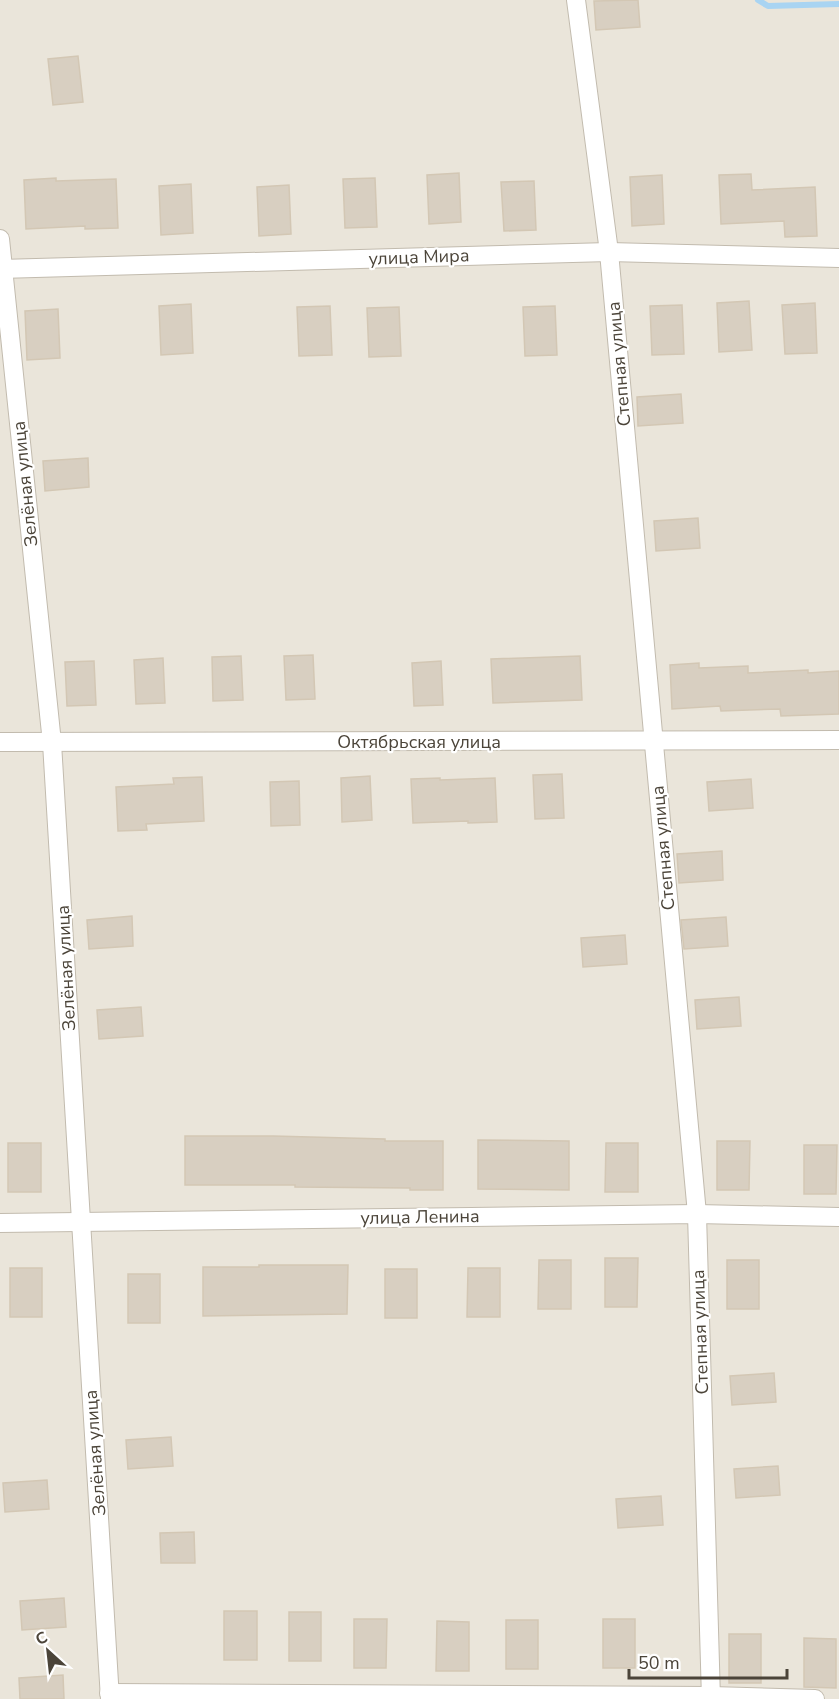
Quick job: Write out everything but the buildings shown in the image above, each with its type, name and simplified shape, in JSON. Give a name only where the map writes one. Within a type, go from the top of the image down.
[{"type":"street","name":"Степная улица","points":[[576,0],[609,252],[697,1214],[711,1698]]},
{"type":"street","name":"Зелёная улица","points":[[0,239],[1,269],[52,742],[110,1696]]},
{"type":"street","name":"улица Мира","points":[[1,269],[609,252],[839,258]]},
{"type":"street","name":"Октябрьская улица","points":[[0,742],[839,740]]},
{"type":"street","name":"улица Ленина","points":[[0,1223],[697,1214],[839,1217]]},
{"type":"street","points":[[110,1696],[815,1699]]},
{"type":"shaded area","points":[[0,0],[839,0],[839,1699],[0,1699]]},
{"type":"waterway","points":[[758,0],[768,6],[839,4]]}]
